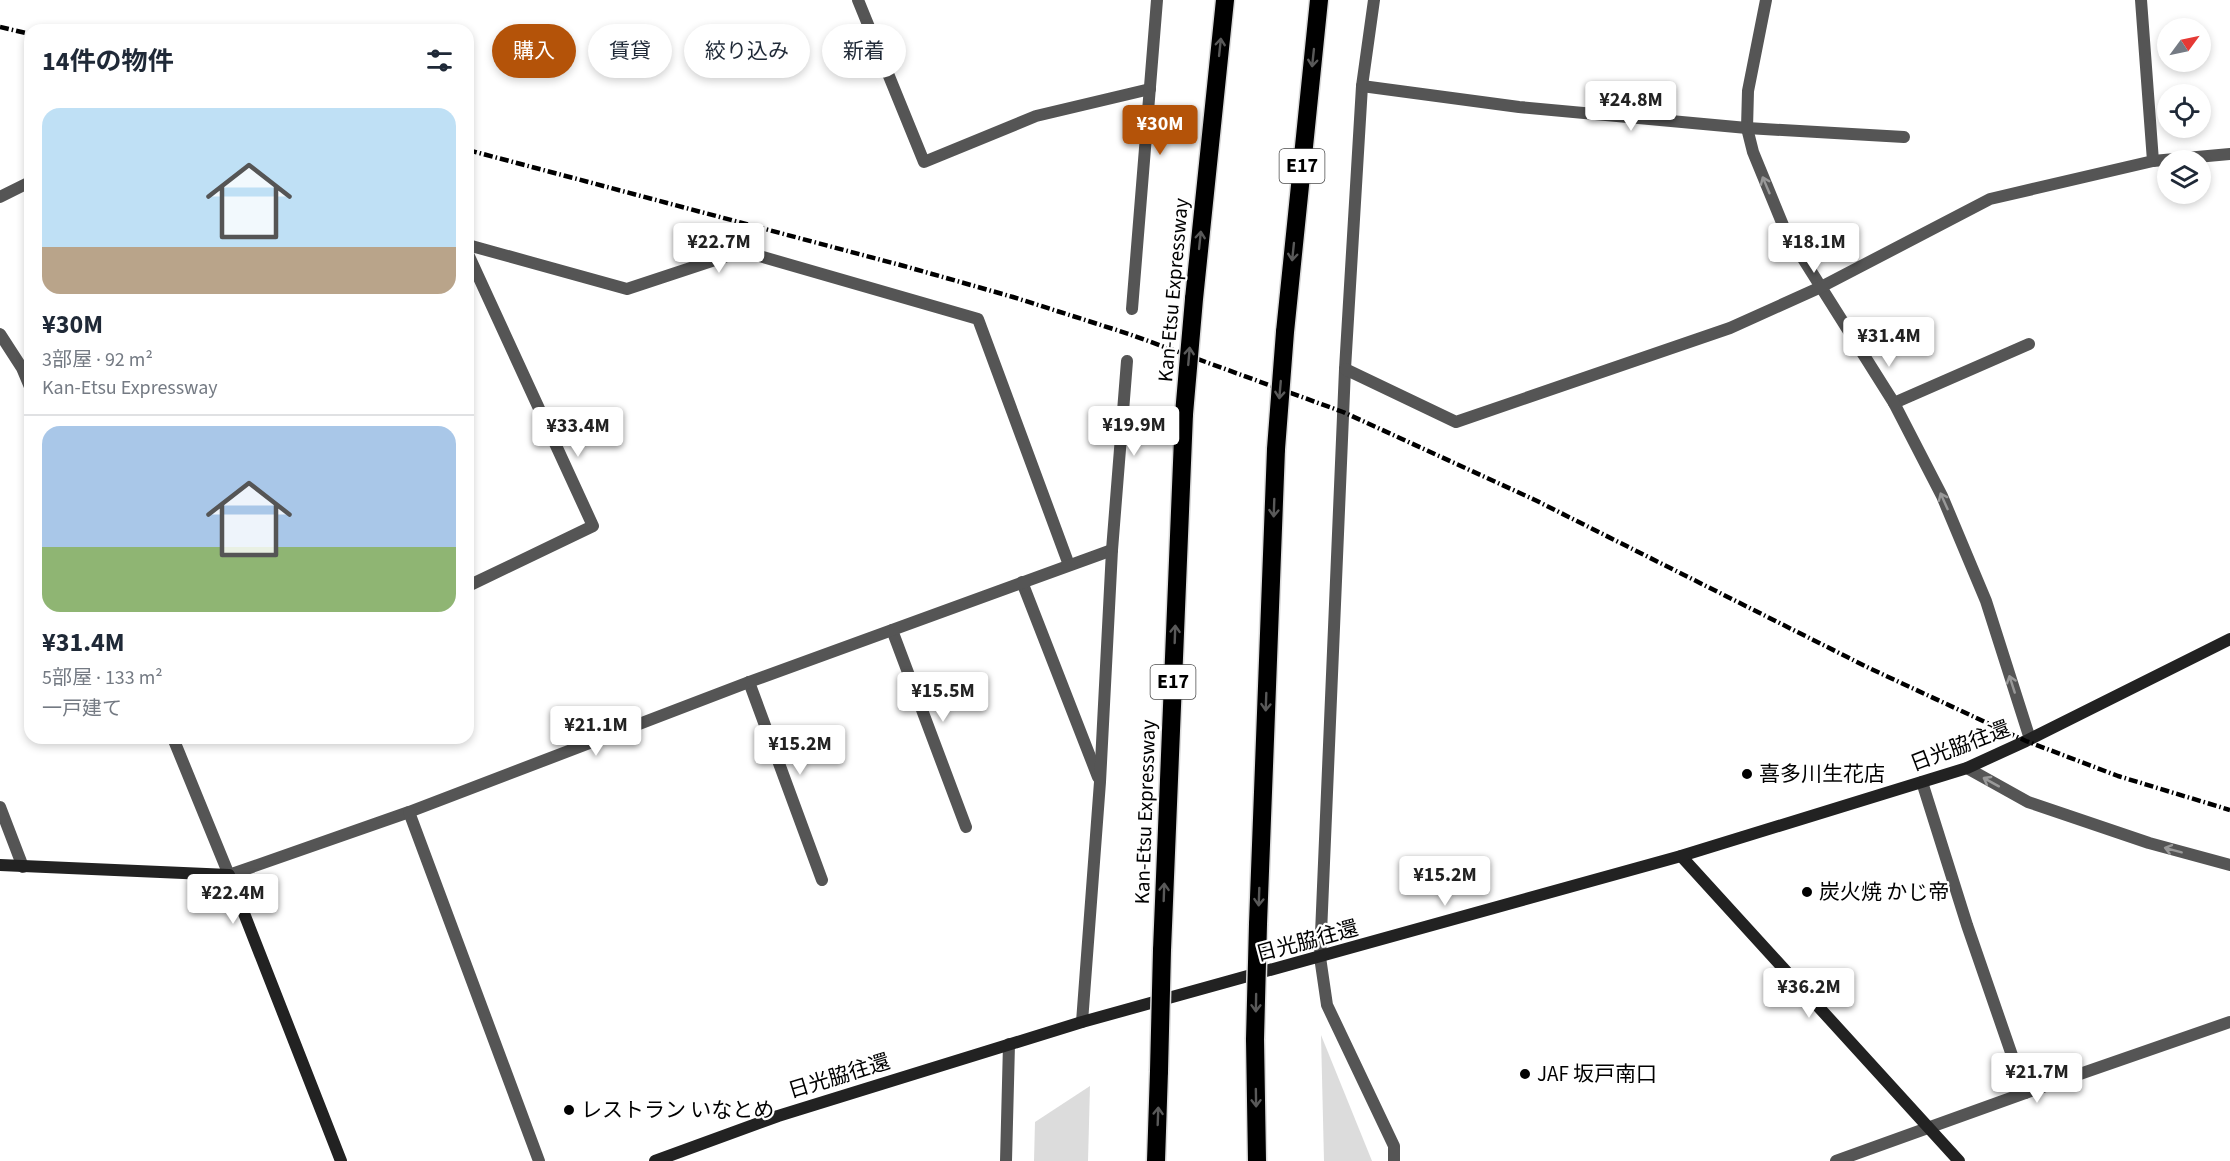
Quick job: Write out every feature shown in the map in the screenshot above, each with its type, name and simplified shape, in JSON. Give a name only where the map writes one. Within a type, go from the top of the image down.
[{"type":"highway","name":"Kan-Etsu Expressway","points":[[1156,1161],[1162,950],[1184,414],[1225,0]]},
{"type":"highway","name":"E17","points":[[1257,1161],[1255,1039],[1276,449],[1285,332],[1319,0]]},
{"type":"street","points":[[858,0],[924,162],[1036,116],[1150,89]]},
{"type":"street","points":[[1132,309],[1157,0]]},
{"type":"street","points":[[1374,0],[1362,86],[1345,369],[1320,957],[1328,1005],[1394,1146],[1404,1161]]},
{"type":"street","points":[[1766,0],[1748,91],[1747,128],[1753,152],[1785,230],[1894,403],[1942,496],[1986,601],[2030,739]]},
{"type":"street","points":[[2141,0],[2153,161]]},
{"type":"street","points":[[1362,86],[1518,107],[1747,128],[1904,137]]},
{"type":"street","points":[[1345,369],[1456,422],[1730,328],[1821,287],[1990,199],[2153,161],[2230,154]]},
{"type":"street","points":[[0,197],[24,185]]},
{"type":"street","points":[[474,247],[627,289],[742,251],[978,319],[1069,565]]},
{"type":"street","points":[[474,267],[593,526],[474,583]]},
{"type":"street","points":[[0,334],[24,373]]},
{"type":"street","points":[[1894,403],[2029,344]]},
{"type":"street","points":[[1082,1022],[1100,782],[1112,550],[1127,361]]},
{"type":"street","points":[[0,865],[230,874],[408,812],[749,682],[1112,550]]},
{"type":"street","points":[[1022,582],[1100,782]]},
{"type":"street","points":[[892,630],[966,827]]},
{"type":"street","name":"日光脇往還","points":[[655,1161],[778,1116],[1082,1022],[1681,856],[1967,768],[2230,639]]},
{"type":"street","points":[[749,682],[822,880]]},
{"type":"street","points":[[176,744],[230,874],[341,1161]]},
{"type":"street","points":[[1967,768],[2028,802],[2149,843],[2230,865]]},
{"type":"street","points":[[1922,782],[1967,925],[2025,1093]]},
{"type":"street","points":[[0,807],[23,867]]},
{"type":"street","points":[[408,812],[539,1161]]},
{"type":"street","points":[[1681,856],[1959,1161]]},
{"type":"street","points":[[1836,1161],[2230,1022]]},
{"type":"street","points":[[1006,1161],[1009,1044]]},
{"type":"street","points":[[1394,1146],[1394,1161]]},
{"type":"shaded area","points":[[1321,1035],[1372,1161],[1324,1161]]},
{"type":"shaded area","points":[[1090,1086],[1088,1161],[1034,1161],[1035,1122]]},
{"type":"railway","points":[[0,27],[24,33]]},
{"type":"railway","points":[[474,152],[1013,297],[1129,334],[1343,412],[1535,500],[1869,668],[2026,741],[2118,776],[2230,810]]},
{"type":"place","name":"喜多川生花店","points":[[1747,774]]},
{"type":"place","name":"炭火焼 かじ帝","points":[[1807,892]]},
{"type":"place","name":"JAF 坂戸南口","points":[[1525,1074]]},
{"type":"place","name":"レストラン いなとめ","points":[[569,1110]]}]
